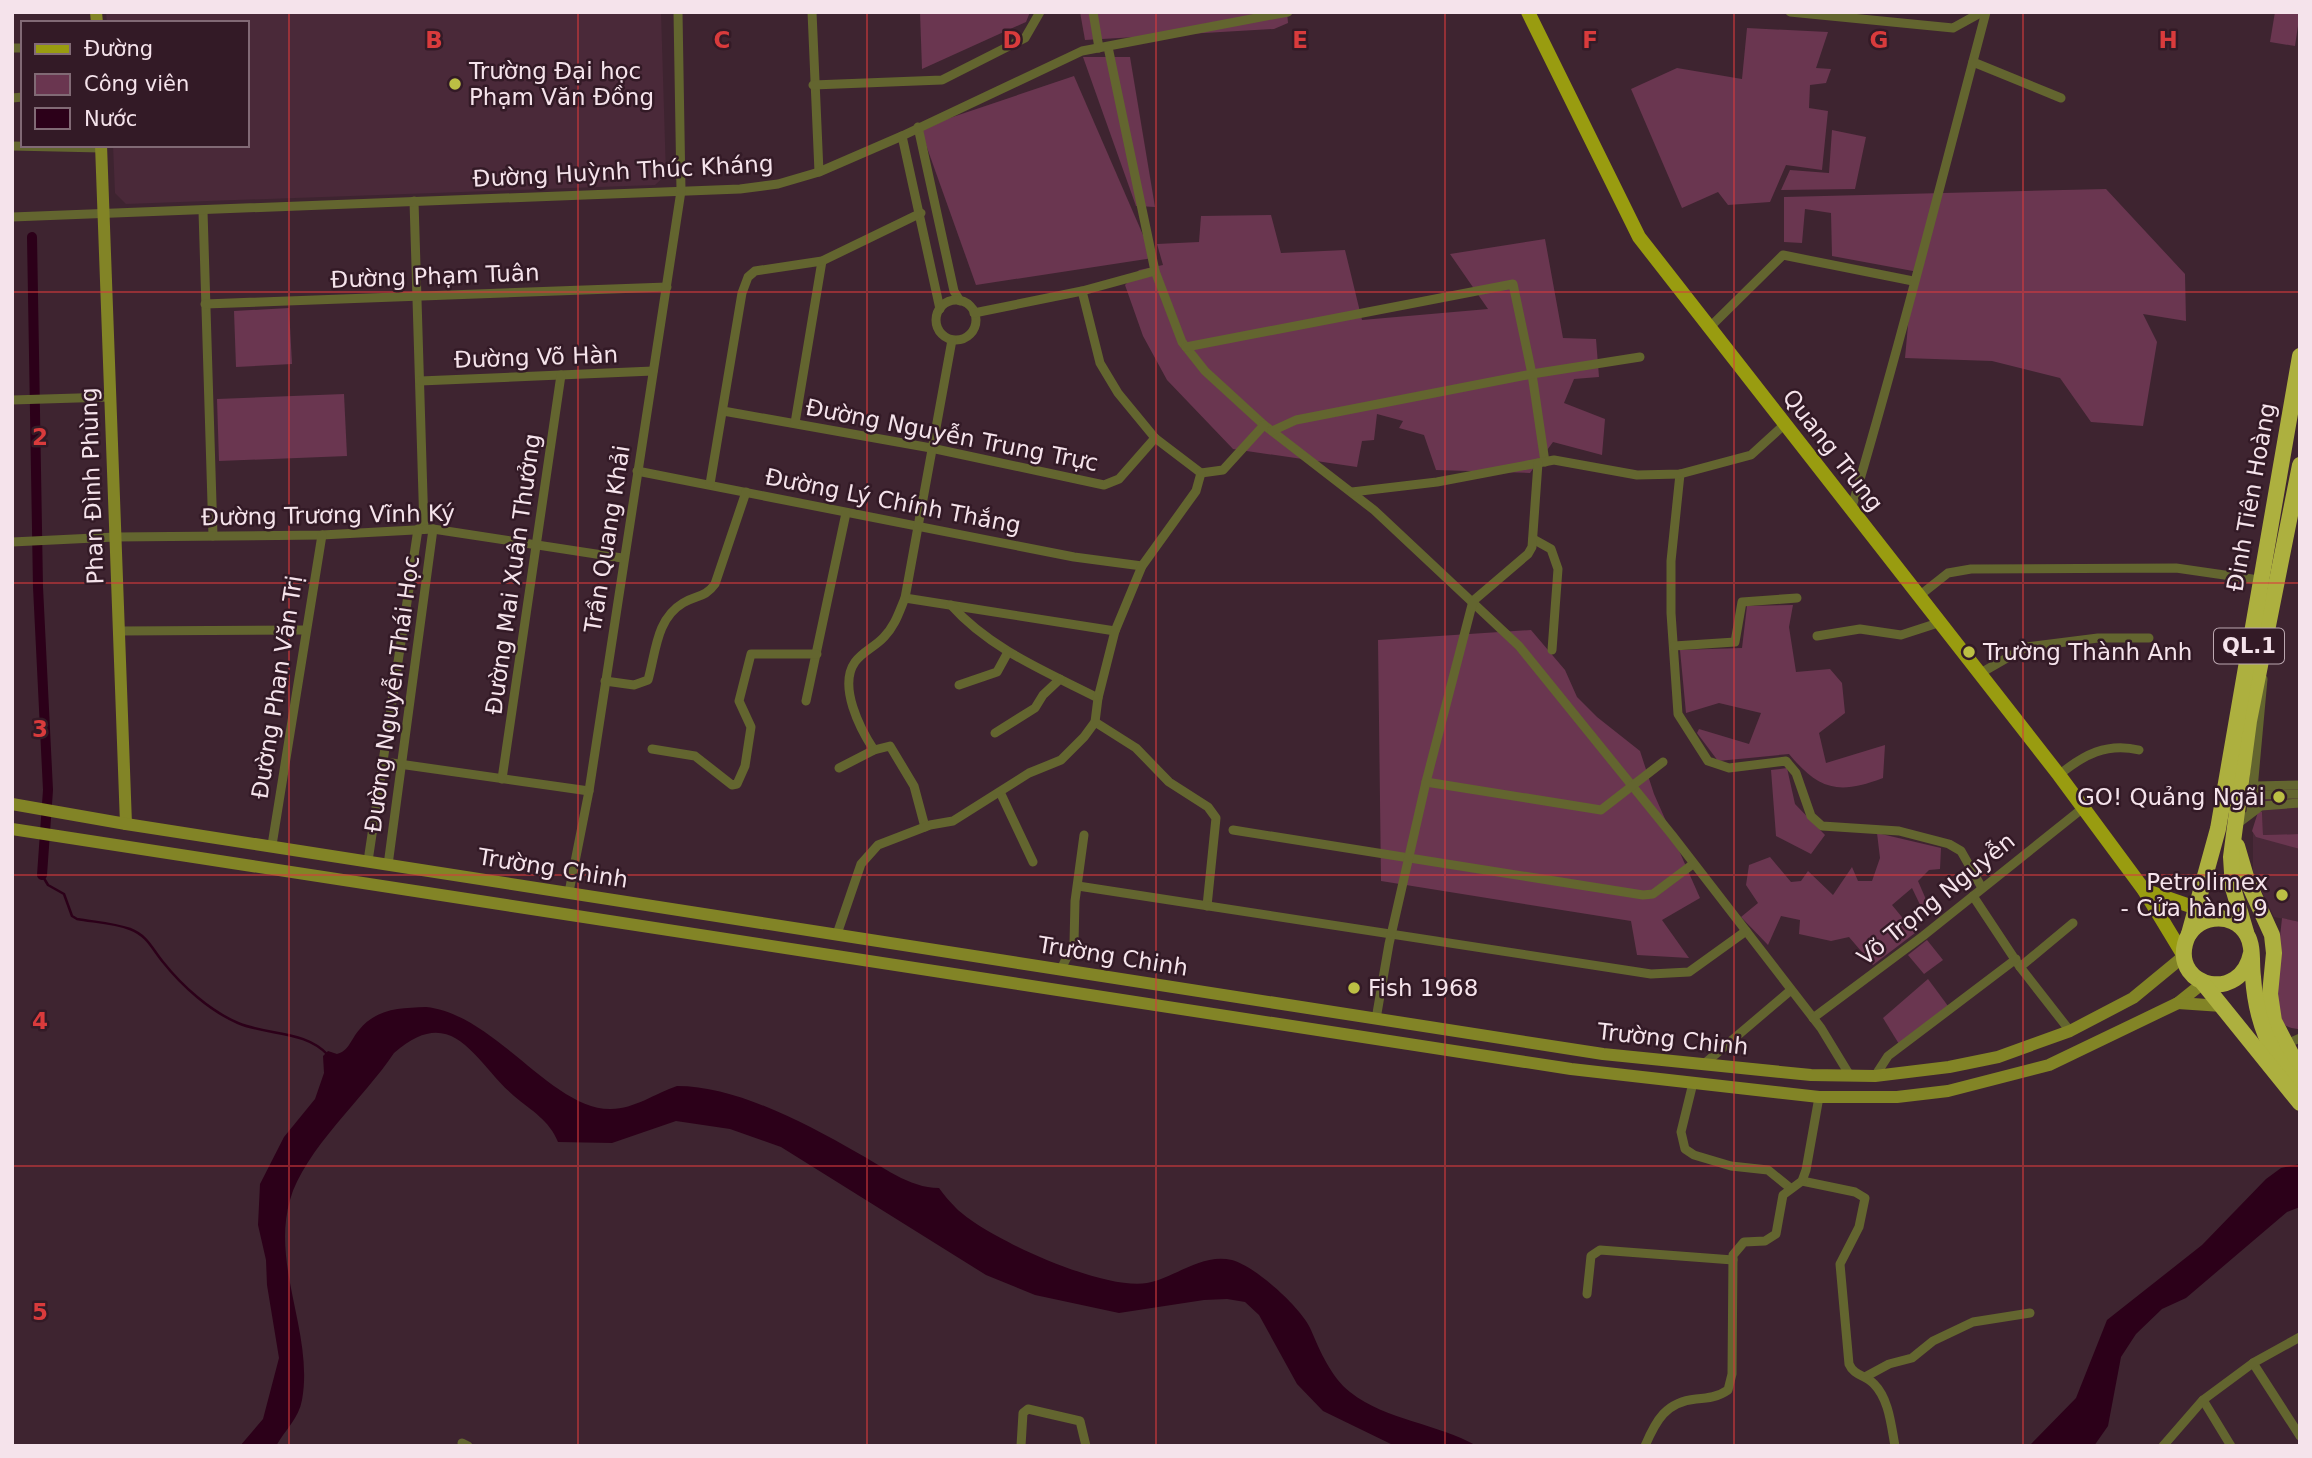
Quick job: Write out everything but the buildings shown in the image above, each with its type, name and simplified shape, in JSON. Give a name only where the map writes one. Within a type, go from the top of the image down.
[{"type":"highway","name":"Đinh Tiên Hoàng","points":[[2189,934],[2218,829],[2259,580],[2300,356]]},
{"type":"highway","name":"Đinh Tiên Hoàng","points":[[2246,932],[2231,878],[2235,826],[2249,722],[2300,465]]},
{"type":"highway","points":[[2235,826],[2243,870],[2272,935],[2270,1002],[2284,1045],[2300,1071]]},
{"type":"highway","points":[[2189,934],[2206,920],[2228,919],[2246,932]]},
{"type":"highway","name":"QL.1","points":[[2246,932],[2251,953],[2253,988],[2262,1030],[2271,1049],[2300,1087]]},
{"type":"highway","name":"QL.1","points":[[2184,956],[2189,934]]},
{"type":"highway","points":[[2203,983],[2225,984],[2235,980],[2249,964],[2251,953]]},
{"type":"highway","points":[[2184,956],[2188,967],[2300,1103]]},
{"type":"main road","name":"Quang Trung","points":[[1528,12],[1639,237],[1708,329],[2059,775],[2144,890],[2184,956]]},
{"type":"main road","points":[[2144,890],[2228,919]]},
{"type":"street","name":"Trần Quang Khải","points":[[573,892],[622,558],[681,191],[678,12]]},
{"type":"street","points":[[812,12],[818,172]]},
{"type":"street","points":[[813,85],[942,79],[1025,38],[1040,12]]},
{"type":"street","points":[[1093,12],[1155,271],[1186,347],[1205,371],[1268,428],[1352,492],[1519,646],[1813,1018],[1849,1074],[1850,1097]]},
{"type":"street","name":"Đường Huỳnh Thúc Kháng","points":[[12,217],[681,191],[778,184],[818,172],[902,136],[1082,51],[1243,17],[1288,12]]},
{"type":"street","points":[[1790,12],[1953,28],[1984,12]]},
{"type":"street","points":[[1851,510],[1973,62],[1984,12]]},
{"type":"street","points":[[1973,62],[2061,98]]},
{"type":"street","points":[[902,136],[940,309],[936,326],[945,337],[952,340],[968,336],[976,321],[974,313],[960,301],[954,291],[918,127]]},
{"type":"street","name":"Phan Đình Phùng","points":[[101,147],[126,824]]},
{"type":"street","name":"Đường Nguyễn Thái Học","points":[[388,865],[425,529],[414,201]]},
{"type":"street","points":[[203,211],[213,536]]},
{"type":"street","points":[[709,484],[742,293],[748,277],[755,271],[822,261],[921,213]]},
{"type":"street","points":[[1708,329],[1783,255],[1913,281]]},
{"type":"street","points":[[795,423],[822,261]]},
{"type":"street","points":[[974,313],[1082,291],[1155,271]]},
{"type":"street","points":[[1186,347],[1508,283],[1517,289],[1532,374],[1542,463],[1532,539],[1528,554],[1473,601],[1408,858],[1373,1037]]},
{"type":"street","name":"Đường Phạm Tuân","points":[[205,304],[667,287]]},
{"type":"street","points":[[1082,291],[1100,363],[1118,393],[1155,438],[1201,473],[1223,470],[1268,428],[1296,420],[1532,374],[1640,357]]},
{"type":"street","points":[[940,309],[950,302],[960,301]]},
{"type":"street","points":[[874,750],[853,708],[850,673],[864,652],[883,639],[895,623],[905,598],[952,340]]},
{"type":"street","name":"Đường Võ Hàn","points":[[420,382],[653,371]]},
{"type":"street","name":"Đường Mai Xuân Thưởng","points":[[502,779],[561,375]]},
{"type":"street","points":[[16,399],[110,397]]},
{"type":"street","name":"Đường Nguyễn Trung Trực","points":[[723,411],[931,448],[1104,485],[1119,479],[1155,438]]},
{"type":"street","points":[[1352,492],[1437,482],[1554,460],[1637,475],[1680,474],[1751,455],[1784,425]]},
{"type":"street","name":"Đường Lý Chính Thắng","points":[[637,471],[846,513],[1142,566]]},
{"type":"street","points":[[837,934],[861,864],[869,853],[887,840],[953,821],[1029,773],[1061,760],[1095,722],[1098,698],[1115,631],[1142,566],[1196,491],[1201,473]]},
{"type":"street","points":[[1680,474],[1671,561],[1679,719],[1708,761],[1729,768],[1786,761],[1794,768],[1811,816],[1822,825],[1899,831],[1949,844],[1961,850],[1982,888]]},
{"type":"street","points":[[605,681],[634,685],[648,680],[666,619],[680,604],[709,593],[715,584],[746,492]]},
{"type":"street","points":[[806,701],[846,513]]},
{"type":"street","name":"Đường Nguyễn Thái Học","points":[[368,861],[425,529]]},
{"type":"street","name":"Đường Trương Vĩnh Ký","points":[[16,542],[115,537],[322,535],[425,529],[622,558]]},
{"type":"street","name":"Đường Phan Văn Trị","points":[[271,845],[304,630],[322,535]]},
{"type":"street","points":[[1532,539],[1551,549],[1558,569],[1552,650]]},
{"type":"street","points":[[1919,596],[1948,573],[1971,569],[2176,568],[2259,580]]},
{"type":"street","points":[[905,598],[1115,631]]},
{"type":"street","points":[[1674,646],[1735,642],[1739,635],[1742,602],[1797,598]]},
{"type":"street","points":[[951,605],[967,623],[1008,652],[1098,698]]},
{"type":"street","points":[[1817,636],[1860,629],[1901,635],[1938,623]]},
{"type":"street","points":[[119,631],[304,630]]},
{"type":"street","points":[[1979,674],[2026,647],[2098,638],[2149,638]]},
{"type":"street","points":[[959,685],[997,673],[1008,652]]},
{"type":"street","points":[[652,749],[695,756],[732,785],[737,784],[745,766],[751,727],[739,701],[751,654],[817,654]]},
{"type":"street","points":[[2251,811],[2263,702],[2263,657]]},
{"type":"street","points":[[995,733],[1035,708],[1043,695],[1060,679]]},
{"type":"street","points":[[1095,722],[1136,748],[1169,782],[1208,807],[1216,818],[1207,906]]},
{"type":"street","points":[[839,768],[874,750],[890,746],[914,786],[925,827]]},
{"type":"street","points":[[2059,775],[2086,756],[2106,747],[2139,750]]},
{"type":"street","points":[[385,762],[589,790]]},
{"type":"street","points":[[1426,782],[1601,810],[1663,762]]},
{"type":"street","points":[[2254,790],[2300,785]]},
{"type":"street","points":[[2254,790],[2300,794]]},
{"type":"street","points":[[1000,792],[1033,862]]},
{"type":"street","points":[[2235,826],[2251,811],[2274,804],[2300,803]]},
{"type":"street","name":"Trường Chinh","points":[[12,804],[1376,1020],[1603,1054],[1811,1074],[1875,1076],[1998,1057],[2070,1031],[2133,998],[2184,956]]},
{"type":"street","name":"Võ Trọng Nguyễn","points":[[1813,1018],[1973,896],[2082,808]]},
{"type":"street","points":[[42,833],[46,810]]},
{"type":"street","name":"Trường Chinh","points":[[12,829],[573,913],[1571,1069],[1819,1097],[1897,1097],[1948,1091],[2049,1065],[2178,1003],[2203,983]]},
{"type":"street","points":[[1233,830],[1643,895],[1653,894],[1693,864]]},
{"type":"street","points":[[1065,989],[1064,970],[1074,943],[1084,835]]},
{"type":"street","points":[[1078,886],[1668,975],[1695,969],[1746,931]]},
{"type":"street","points":[[573,892],[573,913]]},
{"type":"street","points":[[1973,896],[2018,963],[2070,1031],[2081,1051]]},
{"type":"street","points":[[1875,1076],[1888,1056],[2073,923]]},
{"type":"street","points":[[1704,1064],[1791,990]]},
{"type":"street","points":[[2178,1003],[2222,1006]]},
{"type":"street","points":[[2284,1045],[2300,1038]]},
{"type":"street","points":[[1693,1083],[1682,1132],[1685,1149],[1694,1156],[1731,1166],[1768,1170],[1789,1187]]},
{"type":"street","points":[[1802,1181],[1808,1162],[1819,1097]]},
{"type":"street","points":[[1645,1446],[1656,1421],[1669,1407],[1686,1400],[1715,1397],[1728,1390],[1732,1374],[1732,1260],[1738,1247],[1744,1242],[1765,1241],[1776,1234],[1783,1195],[1789,1187],[1802,1181],[1855,1192],[1865,1198],[1861,1220],[1843,1254],[1840,1270],[1849,1364],[1854,1372],[1865,1377],[1883,1396],[1895,1446]]},
{"type":"street","points":[[1587,1294],[1591,1256],[1600,1250],[1732,1260]]},
{"type":"street","points":[[1865,1377],[1889,1364],[1912,1358],[1928,1344],[1973,1322],[2030,1313]]},
{"type":"street","points":[[2162,1446],[2203,1400],[2253,1363],[2300,1337]]},
{"type":"street","points":[[2253,1363],[2300,1436]]},
{"type":"street","points":[[2203,1400],[2231,1446]]},
{"type":"street","points":[[1021,1446],[1023,1413],[1028,1409],[1080,1421],[1086,1446]]},
{"type":"shaded area","name":"Trường Đại học Phạm Văn Đồng","points":[[106,12],[661,12],[666,175],[655,185],[126,204],[115,193],[113,147],[248,147],[248,21],[107,21]]},
{"type":"shaded area","name":"GO! Quảng Ngãi","points":[[2300,782],[2300,834],[2263,835],[2262,812],[2258,812],[2260,783]]},
{"type":"shaded area","name":"Petrolimex - Cửa hàng 9","points":[[2253,833],[2300,849],[2300,922],[2274,917],[2253,873]]},
{"type":"green space","points":[[920,12],[1030,12],[1026,22],[922,69]]},
{"type":"green space","points":[[1080,12],[1287,12],[1288,23],[1274,29],[1085,40]]},
{"type":"green space","points":[[2275,12],[2300,12],[2295,46],[2270,42]]},
{"type":"green space","points":[[1747,28],[1828,32],[1816,68],[1831,69],[1826,83],[1810,85],[1809,108],[1828,111],[1822,170],[1786,165],[1770,202],[1728,205],[1718,192],[1682,208],[1631,89],[1677,68],[1742,79]]},
{"type":"green space","points":[[1083,57],[1130,57],[1155,207],[1136,206]]},
{"type":"green space","points":[[1074,76],[1153,258],[976,285],[920,128]]},
{"type":"green space","points":[[1832,130],[1866,137],[1855,189],[1781,190],[1790,170],[1829,173]]},
{"type":"green space","points":[[2106,189],[2185,274],[2186,321],[2143,314],[2157,342],[2143,426],[2091,422],[2060,378],[1992,361],[1905,358],[1913,271],[1832,256],[1831,213],[1805,209],[1802,243],[1784,242],[1784,197]]},
{"type":"green space","points":[[1271,215],[1281,253],[1345,250],[1362,320],[1488,309],[1450,254],[1545,239],[1563,338],[1596,339],[1599,377],[1574,379],[1564,403],[1605,419],[1602,455],[1553,442],[1530,473],[1436,470],[1424,435],[1399,428],[1403,421],[1377,414],[1374,440],[1362,441],[1357,467],[1233,449],[1167,380],[1143,336],[1125,285],[1139,270],[1163,265],[1157,244],[1199,242],[1201,216]]},
{"type":"green space","points":[[289,308],[292,364],[236,367],[234,311]]},
{"type":"green space","points":[[344,394],[347,456],[219,461],[217,399]]},
{"type":"green space","points":[[1793,605],[1789,627],[1796,672],[1830,669],[1842,683],[1845,713],[1819,733],[1826,763],[1885,745],[1883,778],[1854,786],[1830,786],[1810,775],[1789,754],[1718,761],[1697,733],[1699,729],[1749,744],[1761,713],[1719,703],[1686,713],[1680,650],[1742,648],[1747,606]]},
{"type":"green space","points":[[1531,630],[1565,670],[1577,697],[1597,717],[1640,751],[1654,794],[1700,898],[1662,920],[1689,958],[1637,955],[1631,921],[1381,881],[1378,640]]},
{"type":"green space","points":[[1787,768],[1795,804],[1825,835],[1811,854],[1776,836],[1771,770]]},
{"type":"green space","points":[[2258,812],[2262,812],[2263,835],[2300,834],[2300,849],[2256,837],[2252,831]]},
{"type":"green space","points":[[1877,833],[1941,848],[1940,869],[1929,870],[1918,881],[1931,911],[1925,915],[1912,888],[1892,905],[1915,933],[1873,965],[1849,937],[1831,941],[1799,934],[1800,920],[1781,916],[1768,945],[1741,917],[1758,903],[1746,885],[1749,865],[1770,857],[1791,882],[1801,881],[1808,871],[1833,895],[1852,867],[1858,881],[1872,881],[1880,858]]},
{"type":"green space","points":[[2282,918],[2300,922],[2298,1029],[2288,1027],[2279,1015],[2277,972]]},
{"type":"green space","points":[[1927,940],[1943,960],[1924,974],[1908,955]]},
{"type":"green space","points":[[1928,979],[1948,1006],[1899,1044],[1883,1018]]},
{"type":"water","points":[[426,1007],[451,1013],[476,1026],[545,1079],[589,1105],[620,1108],[677,1086],[723,1092],[770,1108],[815,1129],[906,1180],[939,1188],[956,1208],[992,1233],[1076,1271],[1103,1279],[1147,1283],[1210,1260],[1232,1260],[1242,1264],[1265,1279],[1298,1311],[1332,1371],[1350,1392],[1364,1402],[1396,1416],[1462,1438],[1477,1446],[1395,1446],[1323,1411],[1297,1384],[1259,1315],[1245,1302],[1227,1299],[1204,1300],[1119,1313],[1035,1295],[986,1275],[781,1147],[730,1129],[676,1121],[612,1143],[558,1142],[545,1122],[514,1096],[474,1053],[447,1035],[432,1033],[414,1038],[394,1053],[321,1143],[297,1181],[290,1200],[286,1225],[286,1250],[303,1350],[302,1400],[295,1418],[276,1446],[240,1446],[263,1419],[279,1358],[267,1285],[266,1260],[258,1225],[260,1184],[284,1137],[315,1099],[324,1073],[323,1056],[328,1051],[337,1054],[344,1050],[366,1023],[381,1013]]},
{"type":"water","points":[[2300,1164],[2300,1207],[2287,1212],[2186,1298],[2162,1309],[2136,1334],[2121,1357],[2108,1426],[2094,1446],[2029,1446],[2076,1398],[2107,1320],[2202,1245],[2266,1179],[2281,1168]]},
{"type":"waterway","points":[[32,237],[38,587],[48,790],[42,875]]},
{"type":"waterway","points":[[42,875],[48,885],[64,894],[72,916],[117,925],[136,932],[179,980],[217,1012],[250,1027],[309,1041],[328,1055]]},
{"type":"place","name":"Trường Đại học Phạm Văn Đồng","points":[[455,84]]},
{"type":"place","name":"Trường Thành Anh","points":[[1969,652]]},
{"type":"place","name":"GO! Quảng Ngãi","points":[[2279,797]]},
{"type":"place","name":"Petrolimex - Cửa hàng 9","points":[[2282,895]]},
{"type":"place","name":"Fish 1968","points":[[1354,988]]}]
